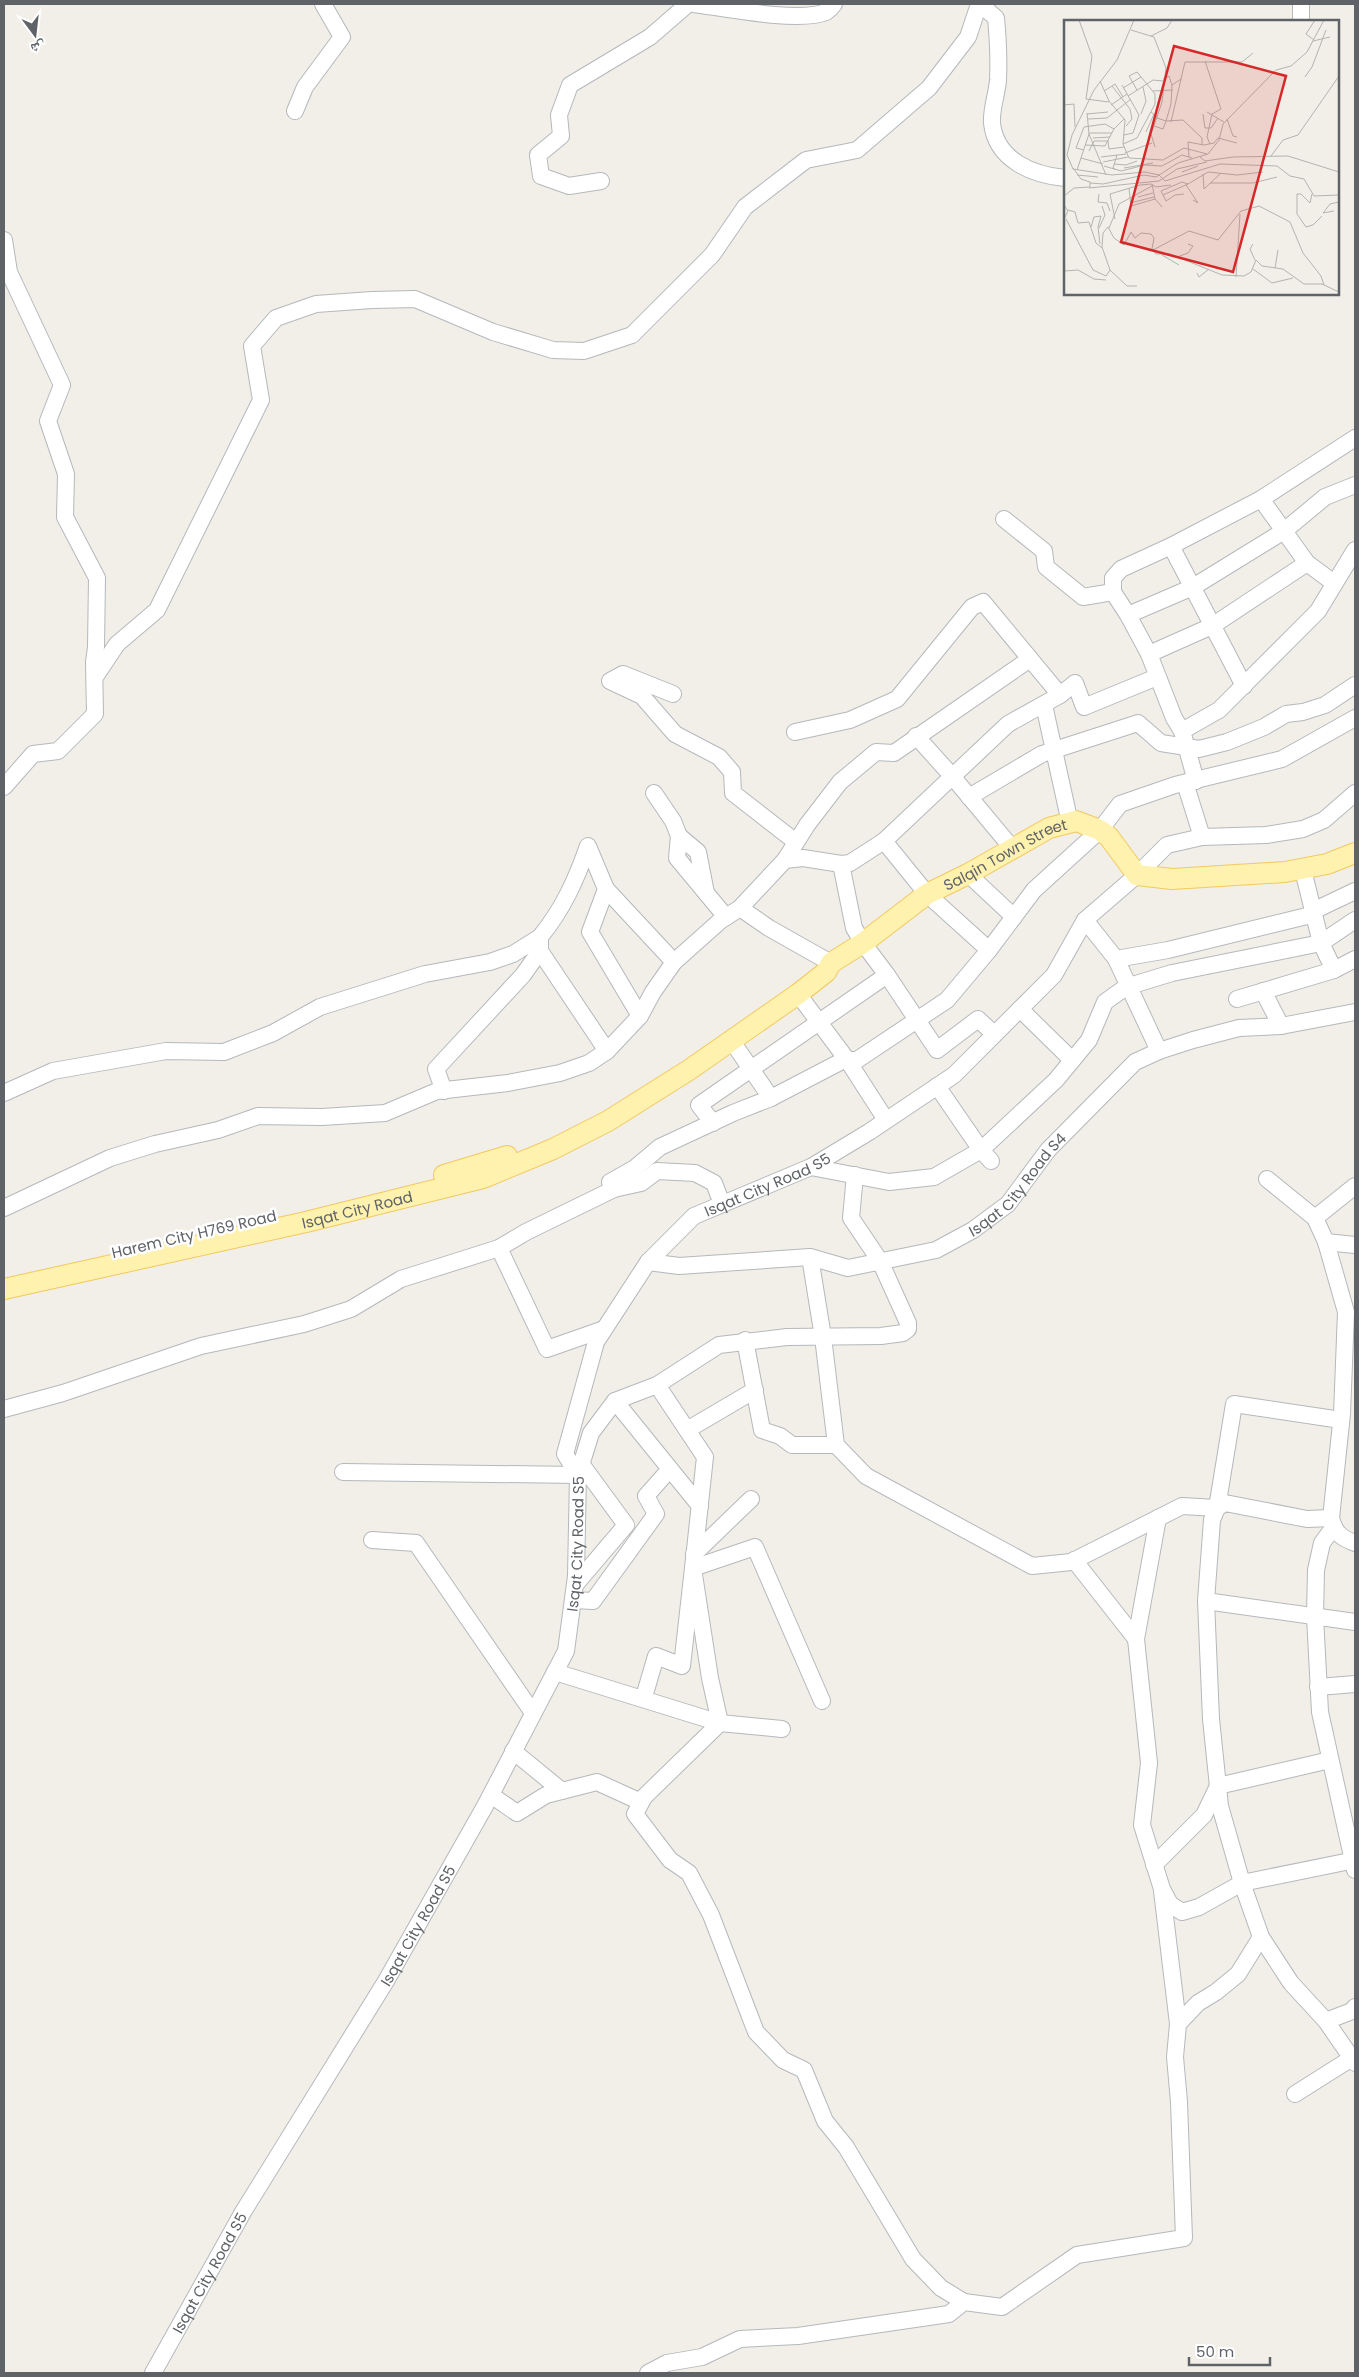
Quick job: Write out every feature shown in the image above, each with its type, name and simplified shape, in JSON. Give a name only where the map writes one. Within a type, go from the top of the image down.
[{"type":"main road","name":"Salqin Town Street","points":[[689,1070],[798,994],[826,972],[831,963],[863,943],[927,894],[968,874],[1049,828],[1076,822],[1100,830],[1109,837],[1137,875]]},
{"type":"main road","points":[[1137,875],[1172,879],[1303,870],[1327,864],[1355,853]]},
{"type":"main road","name":"Harem City H769 Road","points":[[4,1277],[404,1186],[518,1152],[602,1118],[689,1070]]},
{"type":"main road","name":"Isqat City Road","points":[[4,1289],[306,1222],[482,1178],[553,1149],[608,1121],[689,1070]]},
{"type":"street","points":[[296,111],[305,86],[342,37],[323,4]]},
{"type":"street","points":[[601,181],[569,186],[541,176],[538,155],[561,136],[560,115],[570,85],[650,37],[688,4]]},
{"type":"street","points":[[694,4],[775,15],[828,12],[834,4]]},
{"type":"street","points":[[95,677],[117,644],[157,610],[261,400],[252,346],[276,318],[316,304],[415,299],[493,332],[553,350],[584,351],[632,335],[712,255],[745,207],[806,160],[857,150],[929,88],[968,38],[980,4],[996,18],[1000,50],[992,122],[999,145],[1018,166],[1048,177],[1064,178]]},
{"type":"street","points":[[1301,4],[1301,20]]},
{"type":"street","points":[[4,240],[9,272],[62,385],[48,421],[66,474],[65,517],[98,578],[95,714],[58,751],[33,754],[4,787]]},
{"type":"street","points":[[1202,837],[1191,782],[1185,738],[1174,718],[1149,654],[1113,592],[1114,578],[1122,569],[1171,546],[1260,499],[1355,438]]},
{"type":"street","points":[[1128,615],[1192,587],[1284,532],[1325,497],[1355,485]]},
{"type":"street","points":[[1260,499],[1308,564],[1334,583]]},
{"type":"street","points":[[1004,519],[1044,551],[1046,567],[1083,597],[1113,592]]},
{"type":"street","points":[[1171,546],[1244,686]]},
{"type":"street","points":[[969,798],[1042,754],[1138,723],[1161,743],[1171,746],[1185,738],[1219,710],[1318,611],[1355,550]]},
{"type":"street","points":[[1149,654],[1212,626],[1308,564]]},
{"type":"street","points":[[795,732],[850,720],[897,699],[972,607],[983,602],[1060,695]]},
{"type":"street","points":[[4,1208],[110,1158],[155,1144],[218,1130],[258,1116],[322,1117],[385,1114],[444,1091],[508,1083],[560,1073],[589,1063],[607,1051],[640,1016],[653,992],[674,962],[726,917],[740,908],[785,860],[840,782],[876,752],[894,753],[1030,659]]},
{"type":"street","points":[[672,694],[623,674],[610,681],[642,696],[675,734],[719,757],[732,772],[734,792],[796,842]]},
{"type":"street","points":[[785,860],[803,858],[841,864],[850,863],[884,841],[1008,724],[1044,706],[1075,683],[1084,707],[1157,677]]},
{"type":"street","points":[[1185,738],[1199,749],[1227,742],[1264,727],[1286,714],[1325,705],[1355,685]]},
{"type":"street","points":[[1044,706],[1070,823]]},
{"type":"street","points":[[614,1189],[610,1182],[635,1168],[660,1147],[771,1098],[844,1060],[857,1060],[946,1000],[989,950],[1034,890],[1100,830],[1120,804],[1191,782],[1282,759],[1355,718]]},
{"type":"street","points":[[916,736],[1012,848]]},
{"type":"street","points":[[654,793],[673,821],[679,836],[676,858],[726,917]]},
{"type":"street","name":"Isqat City Road S5","points":[[154,2373],[243,2212],[386,1981],[491,1795],[566,1651],[574,1592],[580,1470],[565,1454],[596,1342],[648,1262],[694,1216],[811,1166],[954,1075],[1054,975],[1085,920],[1137,875],[1167,845],[1202,837],[1266,835],[1303,829],[1324,820],[1355,793]]},
{"type":"street","points":[[884,841],[927,894],[989,950]]},
{"type":"street","points":[[444,1091],[436,1069],[522,975],[574,886],[588,846],[606,889],[674,962]]},
{"type":"street","points":[[841,864],[854,928],[937,1050],[978,1019],[994,1034]]},
{"type":"street","points":[[1303,870],[1322,944],[1334,970]]},
{"type":"street","points":[[968,874],[1014,916]]},
{"type":"street","points":[[606,889],[590,932],[640,1016]]},
{"type":"street","points":[[1116,959],[1168,950],[1311,915],[1313,911],[1355,891]]},
{"type":"street","points":[[740,908],[769,928],[831,963]]},
{"type":"street","points":[[1085,920],[1116,959],[1159,1051]]},
{"type":"street","points":[[811,1166],[889,1182],[934,1177],[986,1155],[1056,1080],[1089,1040],[1105,1002],[1128,986],[1172,973],[1322,944],[1355,920]]},
{"type":"street","points":[[540,944],[607,1051]]},
{"type":"street","points":[[4,1093],[53,1071],[166,1051],[224,1052],[273,1033],[320,1007],[425,974],[490,962],[540,944]]},
{"type":"street","points":[[1168,950],[1172,973]]},
{"type":"street","points":[[1237,999],[1334,970],[1355,959]]},
{"type":"street","points":[[713,1122],[699,1105],[887,976]]},
{"type":"street","points":[[1263,991],[1281,1026]]},
{"type":"street","points":[[798,994],[848,1061],[886,1120]]},
{"type":"street","points":[[1020,1009],[1072,1060]]},
{"type":"street","name":"Isqat City Road S4","points":[[648,1262],[679,1266],[810,1257],[848,1268],[936,1250],[974,1230],[1008,1204],[1048,1150],[1135,1062],[1159,1051],[1240,1028],[1281,1026],[1352,1010]]},
{"type":"street","points":[[731,1040],[771,1098]]},
{"type":"street","points":[[937,1086],[986,1155]]},
{"type":"street","points":[[4,1409],[63,1393],[201,1346],[304,1324],[351,1310],[402,1280],[499,1248],[614,1189],[641,1183],[657,1171],[695,1173],[714,1183],[722,1204]]},
{"type":"street","points":[[580,1470],[591,1433],[615,1401],[657,1385],[719,1345],[745,1340],[881,1336],[903,1333],[908,1329],[908,1323],[880,1261],[851,1218],[855,1175]]},
{"type":"street","points":[[1158,1518],[1136,1639],[1149,1763],[1142,1825],[1162,1889],[1170,1904],[1182,1912],[1199,1907],[1242,1883],[1354,1864],[1320,1712],[1315,1616],[1316,1570],[1322,1543],[1332,1523],[1350,1312],[1326,1242],[1315,1218],[1267,1179]]},
{"type":"street","points":[[1315,1218],[1355,1186]]},
{"type":"street","points":[[1326,1242],[1342,1242],[1355,1245]]},
{"type":"street","points":[[499,1248],[547,1349],[604,1329]]},
{"type":"street","points":[[810,1257],[824,1337],[836,1445],[866,1476],[1032,1566],[1074,1560],[1182,1506],[1217,1508],[1225,1503],[1332,1523],[1341,1538],[1355,1542]]},
{"type":"street","points":[[745,1340],[762,1430],[780,1436],[792,1445],[836,1445]]},
{"type":"street","points":[[644,1697],[656,1656],[682,1666],[705,1457],[657,1385]]},
{"type":"street","points":[[687,1430],[754,1390]]},
{"type":"street","points":[[615,1401],[700,1506]]},
{"type":"street","points":[[1295,2094],[1354,2061],[1326,2021],[1291,1983],[1261,1937],[1242,1883],[1220,1806],[1211,1719],[1206,1601],[1212,1520],[1217,1508],[1234,1404],[1341,1420]]},
{"type":"street","points":[[580,1470],[626,1525],[574,1592],[593,1601],[656,1514],[646,1496],[670,1469]]},
{"type":"street","points":[[343,1472],[580,1470]]},
{"type":"street","points":[[693,1561],[751,1499]]},
{"type":"street","points":[[372,1540],[416,1543],[533,1713]]},
{"type":"street","points":[[693,1561],[755,1547],[822,1700]]},
{"type":"street","points":[[1074,1560],[1136,1639]]},
{"type":"street","points":[[693,1561],[710,1678],[720,1722]]},
{"type":"street","points":[[1206,1601],[1355,1622]]},
{"type":"street","points":[[555,1672],[644,1697],[720,1722],[782,1730]]},
{"type":"street","points":[[1318,1687],[1355,1684]]},
{"type":"street","points":[[720,1722],[644,1797],[635,1814],[670,1860],[689,1873],[712,1915],[756,2032],[783,2060],[804,2070],[825,2121],[846,2147],[913,2259],[941,2288],[964,2302],[1002,2307],[1077,2255],[1184,2238],[1180,2102],[1175,2057],[1178,2024],[1162,1889]]},
{"type":"street","points":[[513,1751],[562,1791]]},
{"type":"street","points":[[1218,1786],[1330,1760]]},
{"type":"street","points":[[491,1795],[517,1813],[546,1795],[597,1782],[641,1802]]},
{"type":"street","points":[[1154,1866],[1204,1814],[1218,1786]]},
{"type":"street","points":[[1178,2024],[1198,2003],[1216,1992],[1238,1974],[1261,1937]]},
{"type":"street","points":[[1326,2021],[1352,2011],[1355,2007]]},
{"type":"street","points":[[648,2373],[667,2363],[702,2357],[740,2339],[798,2336],[949,2314],[964,2302]]}]
